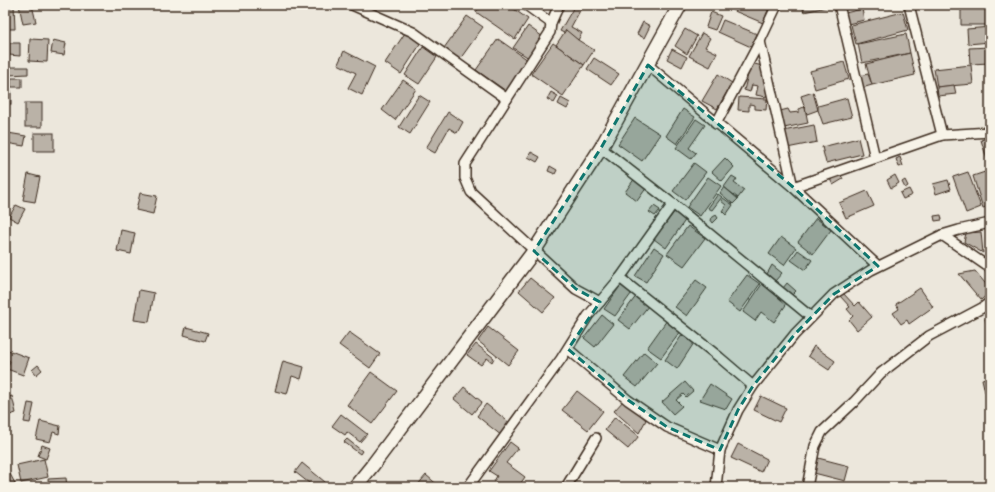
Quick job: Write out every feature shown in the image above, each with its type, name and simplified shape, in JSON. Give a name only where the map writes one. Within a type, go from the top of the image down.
[{"type":"main road","points":[[355,487],[377,460],[534,251],[601,148],[680,5]]},
{"type":"street","points":[[352,5],[413,32],[507,99]]},
{"type":"street","points":[[526,5],[551,23]]},
{"type":"street","points":[[559,5],[551,23],[550,32],[465,164],[465,178],[471,192],[534,251],[576,289],[600,302]]},
{"type":"street","points":[[716,124],[760,41],[777,5]]},
{"type":"street","points":[[839,5],[875,158]]},
{"type":"street","points":[[909,5],[942,135]]},
{"type":"street","points":[[760,41],[793,187]]},
{"type":"street","points":[[648,65],[716,124],[793,187],[878,266]]},
{"type":"street","points":[[793,187],[942,135],[990,132]]},
{"type":"street","points":[[601,148],[673,204],[811,317]]},
{"type":"street","points":[[468,487],[568,349],[588,316],[620,278],[673,204]]},
{"type":"street","points":[[716,487],[720,450],[738,410],[753,386],[811,317],[834,294],[878,266],[942,235],[990,223]]},
{"type":"street","points":[[942,235],[990,268]]},
{"type":"street","points":[[620,278],[753,386]]},
{"type":"street","points":[[807,487],[815,446],[822,432],[887,368],[929,336],[982,308],[990,302]]},
{"type":"street","points":[[568,349],[628,400],[667,427],[720,450]]},
{"type":"street","points":[[566,487],[596,438]]},
{"type":"highlighted area","points":[[648,65],[793,187],[878,266],[834,294],[795,334],[753,386],[738,410],[720,450],[667,427],[628,400],[568,349],[600,302],[576,289],[534,251],[601,148]]},
{"type":"building","points":[[5,5],[14,5],[15,29],[5,29]]},
{"type":"building","points":[[19,5],[32,5],[36,22],[23,24]]},
{"type":"building","points":[[467,5],[476,5],[473,9]]},
{"type":"building","points":[[481,5],[508,5],[528,19],[515,39],[476,12]]},
{"type":"building","points":[[575,5],[583,5],[571,27],[582,33],[578,40],[560,31]]},
{"type":"building","points":[[734,5],[770,5],[763,23],[732,10]]},
{"type":"building","points":[[802,5],[835,5],[804,12]]},
{"type":"building","points":[[956,5],[990,5],[961,8],[956,7]]},
{"type":"building","points":[[990,7],[990,25],[961,25],[961,8]]},
{"type":"building","points":[[862,9],[864,20],[848,24],[845,13]]},
{"type":"building","points":[[711,12],[721,16],[715,30],[706,27]]},
{"type":"building","points":[[903,12],[908,30],[856,44],[851,25]]},
{"type":"building","points":[[467,16],[483,27],[460,59],[444,48]]},
{"type":"building","points":[[723,20],[757,34],[751,47],[718,32]]},
{"type":"building","points":[[643,22],[650,26],[644,38],[637,34]]},
{"type":"building","points":[[528,26],[543,37],[529,58],[513,48]]},
{"type":"building","points":[[990,27],[990,42],[968,44],[967,29]]},
{"type":"building","points":[[685,29],[697,36],[687,54],[675,46]]},
{"type":"building","points":[[566,30],[594,50],[584,65],[556,45]]},
{"type":"building","points":[[405,33],[421,43],[401,74],[385,63]]},
{"type":"building","points":[[702,33],[710,38],[705,47],[717,53],[710,67],[689,56]]},
{"type":"building","points":[[906,34],[910,53],[862,63],[858,44]]},
{"type":"building","points":[[30,39],[48,40],[47,62],[29,61]]},
{"type":"building","points":[[498,39],[528,60],[506,91],[476,70]]},
{"type":"building","points":[[53,40],[66,43],[64,55],[51,53]]},
{"type":"building","points":[[9,43],[20,43],[20,56],[9,55]]},
{"type":"building","points":[[553,43],[584,65],[563,96],[531,74]]},
{"type":"building","points":[[6,45],[7,62],[5,62]]},
{"type":"building","points":[[423,47],[437,57],[419,84],[405,75]]},
{"type":"building","points":[[990,47],[990,63],[970,64],[969,48]]},
{"type":"building","points":[[672,49],[687,57],[682,67],[667,59]]},
{"type":"building","points":[[344,51],[375,67],[362,95],[348,88],[356,73],[338,64]]},
{"type":"building","points":[[910,53],[915,75],[872,85],[866,64]]},
{"type":"building","points":[[594,58],[619,74],[611,85],[587,69]]},
{"type":"building","points":[[844,62],[849,79],[815,89],[810,71]]},
{"type":"building","points":[[751,63],[766,67],[770,79],[766,97],[756,95],[758,86],[752,85],[750,92],[744,90]]},
{"type":"building","points":[[971,65],[973,84],[937,87],[934,69]]},
{"type":"building","points":[[9,67],[28,67],[28,74],[9,75]]},
{"type":"building","points":[[718,74],[732,83],[717,109],[702,101]]},
{"type":"building","points":[[868,74],[872,85],[862,88],[859,76]]},
{"type":"building","points":[[5,78],[11,78],[11,87],[5,88]]},
{"type":"building","points":[[11,78],[22,78],[22,87],[11,87]]},
{"type":"building","points":[[403,80],[416,89],[395,120],[382,110]]},
{"type":"building","points":[[954,85],[956,94],[938,96],[937,87]]},
{"type":"building","points":[[5,91],[11,91],[11,104],[5,104]]},
{"type":"building","points":[[551,92],[558,96],[554,103],[547,99]]},
{"type":"building","points":[[813,92],[818,110],[807,114],[801,96]]},
{"type":"building","points":[[419,95],[430,102],[410,134],[399,127]]},
{"type":"building","points":[[739,97],[767,99],[766,110],[755,109],[755,105],[749,104],[749,111],[738,110]]},
{"type":"building","points":[[561,98],[570,103],[567,109],[558,104]]},
{"type":"building","points":[[847,98],[852,117],[823,124],[818,106]]},
{"type":"building","points":[[25,103],[42,103],[42,127],[25,127]]},
{"type":"building","points":[[804,107],[808,123],[784,128],[780,111],[788,109],[790,113],[799,112],[799,109]]},
{"type":"building","points":[[683,109],[695,117],[677,144],[666,136]]},
{"type":"building","points":[[448,112],[463,122],[457,133],[449,128],[435,153],[426,148]]},
{"type":"building","points":[[635,118],[660,134],[642,161],[618,144]]},
{"type":"building","points":[[696,119],[705,125],[689,148],[696,153],[691,159],[676,148]]},
{"type":"building","points":[[814,125],[817,142],[787,148],[783,131]]},
{"type":"building","points":[[8,133],[26,136],[24,146],[6,143]]},
{"type":"building","points":[[34,133],[54,133],[54,151],[34,151]]},
{"type":"building","points":[[990,137],[990,169],[981,140]]},
{"type":"building","points":[[858,138],[862,154],[826,163],[822,147]]},
{"type":"building","points":[[531,152],[540,157],[537,162],[528,157]]},
{"type":"building","points":[[900,157],[903,166],[899,167],[896,159]]},
{"type":"building","points":[[725,158],[734,167],[722,181],[712,172]]},
{"type":"building","points":[[694,163],[706,172],[685,200],[673,191]]},
{"type":"building","points":[[550,166],[557,170],[555,174],[548,171]]},
{"type":"building","points":[[988,171],[990,177],[990,206],[983,208],[973,176]]},
{"type":"building","points":[[839,172],[843,179],[833,185],[829,177]]},
{"type":"building","points":[[968,172],[981,207],[966,213],[953,177]]},
{"type":"building","points":[[28,174],[40,177],[35,202],[23,200]]},
{"type":"building","points":[[895,175],[899,183],[891,188],[887,180]]},
{"type":"building","points":[[732,176],[737,179],[734,183],[744,190],[738,198],[724,187]]},
{"type":"building","points":[[708,177],[721,186],[700,216],[687,207]]},
{"type":"building","points":[[635,178],[647,187],[637,201],[625,192]]},
{"type":"building","points":[[905,180],[908,186],[905,188],[902,182]]},
{"type":"building","points":[[948,180],[951,189],[936,194],[933,184]]},
{"type":"building","points":[[724,187],[738,199],[733,204],[720,193]]},
{"type":"building","points":[[909,189],[912,195],[903,199],[900,193]]},
{"type":"building","points":[[867,191],[874,206],[846,218],[839,203]]},
{"type":"building","points":[[140,193],[157,196],[153,214],[136,210]]},
{"type":"building","points":[[718,194],[722,197],[712,210],[708,208]]},
{"type":"building","points":[[723,198],[733,205],[726,215],[722,211],[726,205],[721,201]]},
{"type":"building","points":[[16,205],[25,209],[18,222],[9,217]]},
{"type":"building","points":[[654,206],[660,210],[655,216],[649,212]]},
{"type":"building","points":[[675,211],[686,219],[666,248],[654,239]]},
{"type":"building","points":[[716,215],[718,218],[713,223],[710,219]]},
{"type":"building","points":[[941,215],[942,220],[935,221],[934,216]]},
{"type":"building","points":[[816,218],[831,230],[813,254],[798,242]]},
{"type":"building","points":[[688,226],[705,238],[684,266],[667,254]]},
{"type":"building","points":[[990,229],[990,257],[986,230]]},
{"type":"building","points":[[121,230],[135,233],[131,254],[117,251]]},
{"type":"building","points":[[981,232],[983,253],[964,242],[966,233]]},
{"type":"building","points":[[781,237],[796,248],[784,265],[769,254]]},
{"type":"building","points":[[654,247],[664,254],[646,282],[635,276]]},
{"type":"building","points":[[798,250],[812,260],[805,270],[791,260]]},
{"type":"building","points":[[772,265],[782,273],[775,281],[767,274]]},
{"type":"building","points":[[975,271],[990,289],[990,292],[981,300],[959,274]]},
{"type":"building","points":[[747,275],[760,284],[740,312],[727,302]]},
{"type":"building","points":[[530,278],[555,298],[543,312],[519,291]]},
{"type":"building","points":[[696,280],[707,288],[687,316],[675,307]]},
{"type":"building","points":[[623,282],[634,290],[615,316],[604,309]]},
{"type":"building","points":[[787,283],[796,291],[792,295],[783,288]]},
{"type":"building","points":[[762,284],[788,302],[774,322],[761,312],[755,321],[743,312]]},
{"type":"building","points":[[920,288],[933,307],[909,324],[907,320],[901,324],[893,313],[899,309],[896,304]]},
{"type":"building","points":[[139,290],[154,293],[149,322],[134,320]]},
{"type":"building","points":[[843,293],[855,306],[859,302],[872,317],[857,330],[849,320],[853,316],[847,309],[850,307],[840,296]]},
{"type":"building","points":[[637,295],[649,305],[630,329],[618,320]]},
{"type":"building","points":[[602,315],[613,324],[595,347],[584,338]]},
{"type":"building","points":[[990,318],[990,328],[988,328],[985,319]]},
{"type":"building","points":[[667,320],[681,331],[661,358],[647,348]]},
{"type":"building","points":[[186,327],[208,333],[205,341],[184,335]]},
{"type":"building","points":[[488,327],[519,351],[508,365],[478,341]]},
{"type":"building","points":[[349,332],[380,354],[370,368],[339,345]]},
{"type":"building","points":[[682,335],[694,343],[677,369],[665,360]]},
{"type":"building","points":[[476,344],[494,358],[492,362],[487,358],[481,365],[467,355]]},
{"type":"building","points":[[814,346],[835,361],[829,370],[808,356]]},
{"type":"building","points":[[8,350],[29,358],[23,375],[7,369],[10,361],[5,359]]},
{"type":"building","points":[[644,352],[657,363],[637,387],[624,377]]},
{"type":"building","points":[[283,361],[304,367],[301,379],[292,376],[287,394],[275,391]]},
{"type":"building","points":[[38,365],[42,370],[36,375],[32,370]]},
{"type":"building","points":[[371,372],[397,391],[372,424],[347,405]]},
{"type":"building","points":[[990,377],[990,390],[985,392],[982,379]]},
{"type":"building","points":[[685,382],[693,391],[686,397],[683,394],[676,400],[682,406],[673,414],[662,402]]},
{"type":"building","points":[[710,384],[732,399],[726,409],[700,400]]},
{"type":"building","points":[[464,387],[482,402],[472,414],[454,399]]},
{"type":"building","points":[[990,390],[990,409],[987,391]]},
{"type":"building","points":[[577,391],[603,411],[588,430],[562,410]]},
{"type":"building","points":[[12,396],[16,413],[10,415],[6,398]]},
{"type":"building","points":[[761,396],[786,408],[779,422],[754,410]]},
{"type":"building","points":[[624,400],[646,420],[639,433],[614,411]]},
{"type":"building","points":[[28,403],[34,404],[30,423],[24,422]]},
{"type":"building","points":[[486,404],[511,424],[502,436],[477,416]]},
{"type":"building","points":[[341,414],[367,434],[360,442],[347,432],[345,435],[332,426]]},
{"type":"building","points":[[615,417],[639,436],[628,449],[605,430]]},
{"type":"building","points":[[40,421],[60,426],[59,434],[53,432],[50,442],[36,439]]},
{"type":"building","points":[[347,439],[362,451],[360,454],[344,442]]},
{"type":"building","points":[[510,442],[518,448],[506,463],[525,477],[518,487],[503,487],[494,481],[497,476],[489,471]]},
{"type":"building","points":[[738,444],[767,459],[761,472],[731,458]]},
{"type":"building","points":[[42,445],[50,448],[46,459],[38,456]]},
{"type":"building","points":[[818,458],[849,466],[845,481],[814,473]]},
{"type":"building","points":[[44,459],[48,477],[21,483],[17,465]]},
{"type":"building","points":[[302,463],[325,482],[321,487],[314,487],[295,472]]},
{"type":"building","points":[[5,474],[10,474],[17,487],[11,487],[5,479]]},
{"type":"building","points":[[426,475],[440,487],[416,487]]},
{"type":"building","points":[[66,478],[67,487],[49,487],[48,479]]}]
